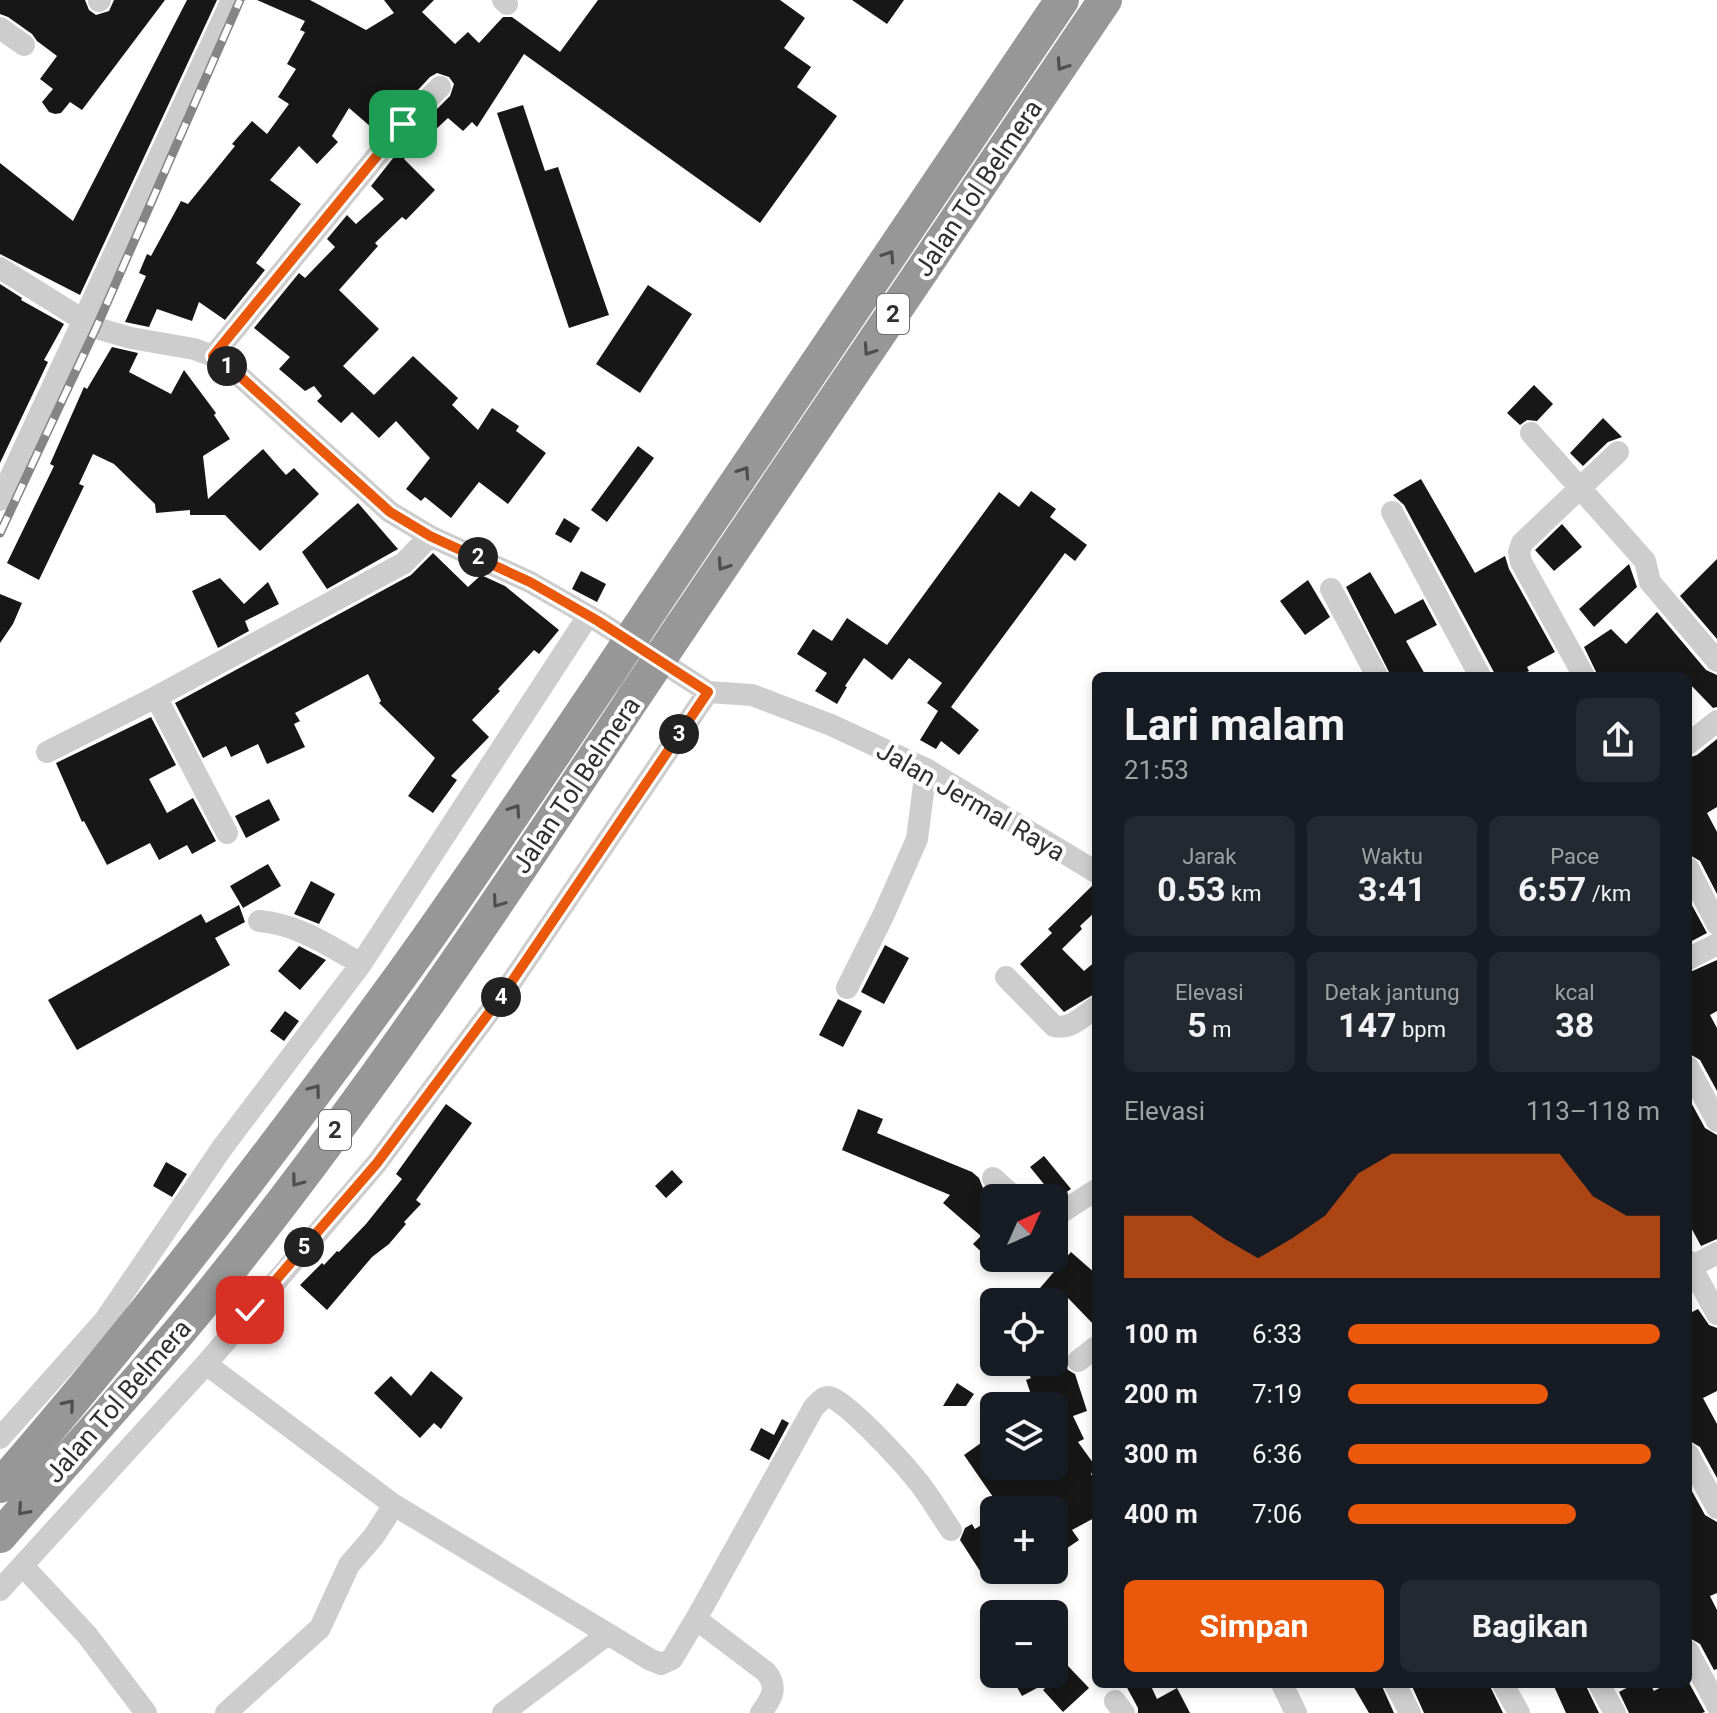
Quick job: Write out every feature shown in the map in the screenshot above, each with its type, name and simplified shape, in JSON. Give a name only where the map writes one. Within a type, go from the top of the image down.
[{"type":"highway","name":"Jalan Tol Belmera","points":[[0,1486],[178,1272],[404,971],[1062,0]]},
{"type":"highway","name":"Jalan Tol Belmera","points":[[0,1536],[202,1304],[413,1024],[1105,0]]},
{"type":"street","points":[[0,500],[232,0]]},
{"type":"street","points":[[0,28],[24,45]]},
{"type":"street","points":[[213,356],[403,124],[440,87]]},
{"type":"street","points":[[0,268],[96,328],[213,356],[233,370],[390,512],[430,536],[530,582],[593,618],[708,692],[478,1027],[377,1163],[206,1364],[0,1590]]},
{"type":"street","points":[[1531,433],[1645,561],[1650,582],[1717,661]]},
{"type":"street","points":[[1582,672],[1521,562],[1519,552],[1522,543],[1618,452]]},
{"type":"street","points":[[1392,512],[1478,672]]},
{"type":"street","points":[[47,752],[404,563],[430,536]]},
{"type":"street","points":[[1331,589],[1375,672]]},
{"type":"street","points":[[0,1438],[105,1320],[222,1148],[361,964],[593,618]]},
{"type":"street","name":"Jalan Jermal Raya","points":[[708,692],[752,695],[831,725],[926,769],[1092,870]]},
{"type":"street","points":[[156,697],[227,833]]},
{"type":"street","points":[[1692,741],[1717,721]]},
{"type":"street","points":[[847,988],[917,839],[926,769]]},
{"type":"street","points":[[1692,876],[1717,924]]},
{"type":"street","points":[[259,921],[279,923],[306,932],[361,964]]},
{"type":"street","points":[[1692,957],[1717,944]]},
{"type":"street","points":[[1006,977],[1054,1026],[1062,1028],[1071,1025],[1092,1010]]},
{"type":"street","points":[[1692,1074],[1717,1121]]},
{"type":"street","points":[[993,1178],[1000,1184]]},
{"type":"street","points":[[1068,1208],[1092,1193]]},
{"type":"street","points":[[1692,1265],[1717,1253]]},
{"type":"street","points":[[1692,1271],[1717,1314]]},
{"type":"street","points":[[206,1364],[394,1505],[661,1664],[672,1659],[814,1407],[823,1398],[831,1397],[841,1402],[865,1424],[916,1479],[951,1530]]},
{"type":"street","points":[[1698,1467],[1717,1508]]},
{"type":"street","points":[[226,1713],[320,1628],[349,1565],[374,1536],[394,1505]]},
{"type":"street","points":[[23,1566],[87,1635],[146,1713]]},
{"type":"street","points":[[696,1619],[772,1680],[772,1697],[761,1713]]},
{"type":"street","points":[[503,1713],[608,1634]]},
{"type":"street","points":[[1692,1659],[1717,1706],[1703,1713]]},
{"type":"street","points":[[1284,1688],[1296,1713]]},
{"type":"street","points":[[1397,1688],[1410,1713]]},
{"type":"street","points":[[1505,1688],[1519,1713]]},
{"type":"street","points":[[1601,1688],[1615,1713]]},
{"type":"building","points":[[0,0],[85,0],[89,10],[96,15],[109,11],[114,0],[165,0],[82,110],[70,102],[61,113],[55,114],[49,112],[42,102],[53,89],[40,79],[57,56],[32,34],[0,14]]},
{"type":"building","points":[[187,0],[217,0],[80,295],[0,254],[0,163],[73,221]]},
{"type":"building","points":[[257,0],[310,0],[366,30],[394,13],[384,0],[434,0],[422,12],[455,44],[468,32],[479,43],[503,17],[512,17],[560,52],[598,0],[780,0],[805,18],[784,48],[811,67],[797,87],[837,116],[760,223],[524,54],[477,127],[472,122],[463,131],[448,118],[404,159],[435,190],[406,220],[402,217],[375,243],[378,246],[339,290],[379,329],[343,366],[374,395],[413,356],[458,398],[452,405],[478,430],[492,408],[519,426],[516,431],[546,453],[508,504],[479,482],[451,518],[425,497],[421,501],[406,489],[430,458],[396,421],[379,438],[352,412],[341,423],[317,401],[322,396],[314,386],[305,391],[279,369],[290,357],[254,328],[299,273],[305,278],[335,247],[327,239],[347,215],[356,224],[384,199],[371,186],[413,133],[450,96],[454,84],[449,77],[437,73],[430,77],[378,133],[349,108],[332,136],[338,142],[317,164],[299,146],[270,180],[301,204],[256,263],[265,270],[225,320],[199,302],[192,321],[157,309],[149,327],[125,322],[146,276],[139,273],[147,254],[151,256],[181,201],[188,204],[252,121],[267,134],[289,104],[278,97],[296,69],[287,64],[305,32],[300,30],[305,21]]},
{"type":"building","points":[[852,0],[904,0],[887,24]]},
{"type":"building","points":[[523,105],[545,171],[558,167],[609,315],[569,328],[497,113]]},
{"type":"building","points":[[0,284],[21,300],[64,324],[44,360],[48,362],[0,463]]},
{"type":"building","points":[[648,285],[692,314],[640,393],[596,364]]},
{"type":"building","points":[[112,347],[138,353],[129,372],[171,394],[184,370],[216,413],[214,415],[230,439],[203,456],[208,499],[263,449],[286,475],[294,468],[319,494],[260,551],[225,515],[190,515],[190,510],[156,513],[155,504],[114,464],[93,454],[79,484],[84,486],[39,580],[7,563],[54,466],[50,464],[84,387],[87,389]]},
{"type":"building","points":[[1534,385],[1553,404],[1537,421],[1527,420],[1520,425],[1507,413]]},
{"type":"building","points":[[1603,418],[1622,437],[1608,442],[1583,466],[1570,453]]},
{"type":"building","points":[[638,446],[654,458],[607,522],[591,510]]},
{"type":"building","points":[[1421,479],[1475,573],[1505,556],[1509,569],[1555,652],[1527,667],[1527,672],[1494,672],[1404,505],[1393,495]]},
{"type":"building","points":[[1031,491],[1056,509],[1050,517],[1087,545],[1075,561],[1065,553],[951,707],[979,730],[959,755],[941,741],[936,749],[920,740],[938,711],[927,703],[942,683],[909,658],[892,680],[864,658],[837,704],[815,691],[827,673],[797,654],[813,629],[832,641],[847,618],[887,645],[999,492],[1019,507]]},
{"type":"building","points":[[358,503],[398,549],[327,589],[302,552]]},
{"type":"building","points":[[564,518],[580,528],[571,543],[555,534]]},
{"type":"building","points":[[1562,524],[1582,547],[1554,571],[1535,550]]},
{"type":"building","points":[[433,553],[468,587],[481,575],[505,586],[559,630],[539,654],[534,650],[472,720],[489,737],[451,776],[457,780],[433,813],[408,796],[435,758],[379,703],[381,701],[368,674],[295,713],[300,721],[294,724],[305,747],[267,764],[258,744],[231,757],[226,746],[203,758],[175,703],[411,575]]},
{"type":"building","points":[[1717,559],[1717,639],[1680,596]]},
{"type":"building","points":[[1629,564],[1637,587],[1594,627],[1579,609]]},
{"type":"building","points":[[581,571],[606,584],[597,602],[572,589]]},
{"type":"building","points":[[1370,572],[1395,614],[1423,599],[1437,625],[1406,641],[1424,672],[1389,672],[1346,587]]},
{"type":"building","points":[[220,578],[244,604],[268,582],[279,604],[245,621],[249,631],[218,648],[192,591]]},
{"type":"building","points":[[1308,580],[1330,617],[1305,635],[1280,601]]},
{"type":"building","points":[[0,594],[22,603],[0,643]]},
{"type":"building","points":[[1657,612],[1706,670],[1717,675],[1717,707],[1713,708],[1692,686],[1692,672],[1596,672],[1584,647],[1611,629],[1626,644]]},
{"type":"building","points":[[151,717],[176,765],[149,779],[167,813],[193,798],[216,841],[192,854],[187,845],[159,860],[150,843],[107,865],[82,822],[56,763]]},
{"type":"building","points":[[1717,739],[1717,807],[1707,813],[1717,832],[1717,894],[1700,861],[1692,856],[1692,757]]},
{"type":"building","points":[[269,799],[280,820],[246,838],[235,816]]},
{"type":"building","points":[[268,864],[281,886],[243,908],[230,886]]},
{"type":"building","points":[[311,881],[335,894],[319,924],[294,914]]},
{"type":"building","points":[[1092,886],[1092,915],[1062,949],[1084,971],[1092,964],[1092,995],[1064,1012],[1020,964],[1052,933],[1048,929]]},
{"type":"building","points":[[239,905],[245,922],[215,938],[230,965],[77,1050],[48,1000],[201,914],[206,923]]},
{"type":"building","points":[[1692,905],[1707,933],[1692,941]]},
{"type":"building","points":[[885,945],[909,958],[884,1004],[861,992]]},
{"type":"building","points":[[299,946],[326,960],[300,990],[278,971]]},
{"type":"building","points":[[1717,960],[1717,1011],[1710,1015],[1717,1028],[1717,1091],[1700,1060],[1692,1055],[1692,971]]},
{"type":"building","points":[[838,999],[862,1011],[843,1047],[819,1035]]},
{"type":"building","points":[[285,1011],[299,1021],[284,1041],[270,1031]]},
{"type":"building","points":[[446,1104],[472,1123],[416,1200],[421,1204],[404,1222],[406,1224],[389,1244],[372,1257],[327,1310],[300,1285],[366,1224],[402,1179],[396,1174]]},
{"type":"building","points":[[1692,1104],[1705,1128],[1717,1135],[1717,1239],[1701,1246],[1692,1229]]},
{"type":"building","points":[[858,1109],[883,1119],[877,1133],[972,1172],[981,1184],[980,1235],[943,1203],[950,1195],[842,1150]]},
{"type":"building","points":[[1044,1156],[1067,1184],[1044,1184],[1030,1167]]},
{"type":"building","points":[[166,1162],[187,1174],[172,1197],[153,1186]]},
{"type":"building","points":[[672,1170],[683,1182],[666,1198],[655,1186]]},
{"type":"building","points":[[980,1237],[980,1251],[973,1244]]},
{"type":"building","points":[[1071,1252],[1092,1270],[1092,1323],[1068,1298],[1068,1288],[1040,1288],[1054,1272],[1068,1272],[1068,1255]]},
{"type":"building","points":[[1698,1309],[1709,1325],[1717,1328],[1717,1391],[1703,1398],[1717,1424],[1717,1478],[1700,1447],[1692,1442],[1692,1312]]},
{"type":"building","points":[[1068,1370],[1075,1374],[1087,1411],[1073,1416],[1084,1439],[1078,1442],[1092,1461],[1092,1519],[1072,1530],[1079,1540],[1068,1547],[1068,1496],[992,1496],[981,1480],[1068,1480],[1068,1392],[1030,1392],[1026,1380],[1030,1376],[1068,1376]]},
{"type":"building","points":[[431,1371],[463,1398],[441,1429],[434,1423],[420,1438],[374,1393],[391,1376],[411,1396]]},
{"type":"building","points":[[957,1383],[974,1394],[966,1406],[943,1406]]},
{"type":"building","points":[[782,1419],[789,1423],[769,1460],[750,1450],[761,1428],[774,1435]]},
{"type":"building","points":[[980,1444],[980,1478],[964,1455]]},
{"type":"building","points":[[1692,1491],[1705,1515],[1717,1522],[1717,1593],[1710,1596],[1717,1610],[1717,1669],[1714,1670],[1700,1644],[1692,1639]]},
{"type":"building","points":[[972,1524],[975,1529],[980,1526],[980,1571],[960,1540],[965,1528]]},
{"type":"building","points":[[1068,1666],[1089,1688],[1063,1712],[1043,1690],[1068,1688]]},
{"type":"building","points":[[1017,1688],[1037,1688],[1022,1696]]},
{"type":"building","points":[[1127,1688],[1152,1688],[1157,1699],[1177,1688],[1190,1713],[1138,1713]]},
{"type":"building","points":[[1354,1688],[1383,1688],[1394,1713],[1369,1713]]},
{"type":"building","points":[[1413,1688],[1491,1688],[1503,1713],[1424,1713]]},
{"type":"building","points":[[1555,1688],[1587,1688],[1599,1713],[1566,1713]]},
{"type":"building","points":[[1626,1688],[1652,1688],[1654,1691],[1660,1688],[1692,1688],[1705,1712],[1629,1713],[1619,1692]]},
{"type":"railway","points":[[0,533],[96,328],[240,0]]},
{"type":"route","points":[[250,1310],[377,1163],[506,990],[708,692],[598,621],[530,582],[430,536],[390,512],[233,370],[213,356],[403,124]]}]
